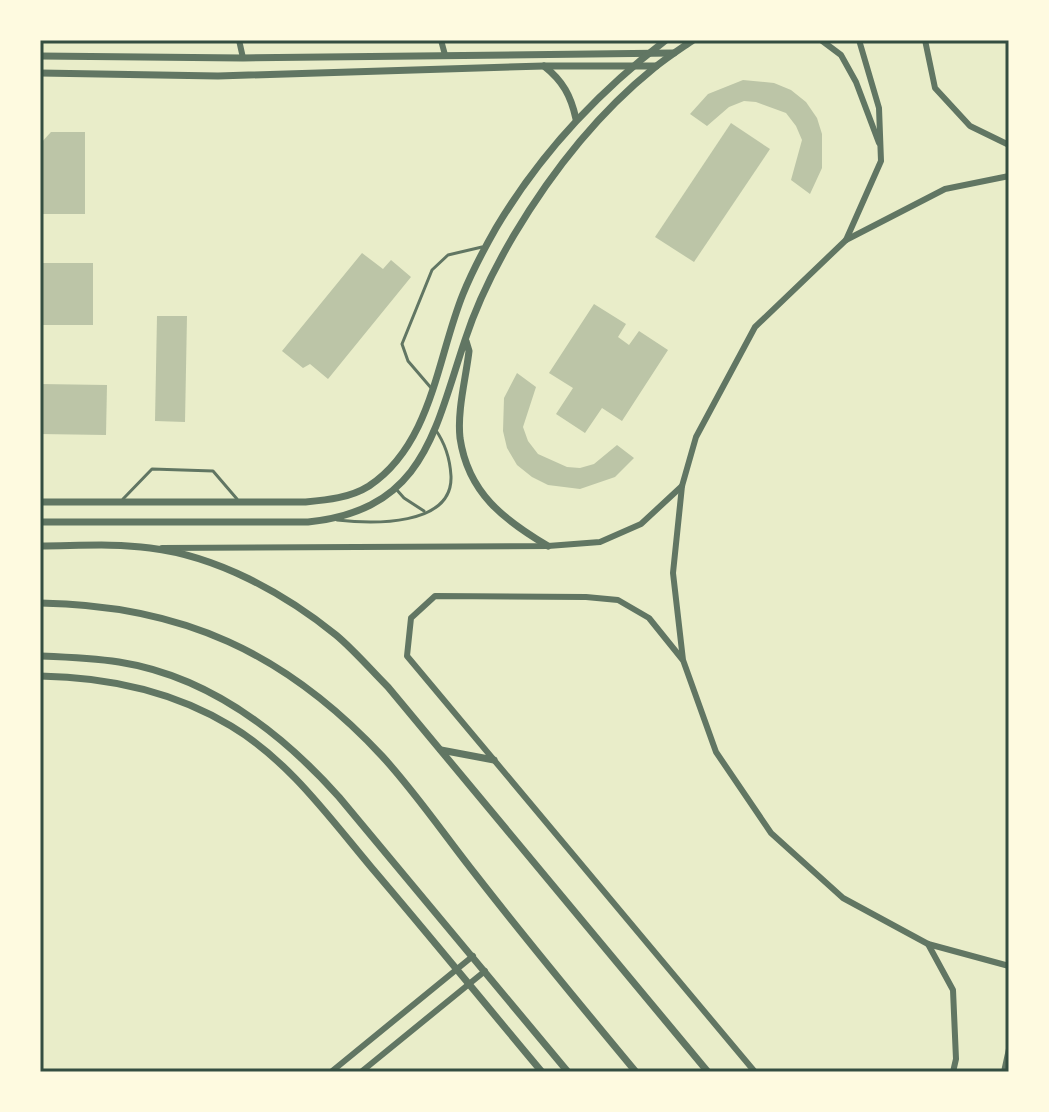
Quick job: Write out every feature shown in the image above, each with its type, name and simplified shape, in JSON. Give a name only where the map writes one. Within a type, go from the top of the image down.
[{"type":"street","points":[[239,40],[243,58]]},
{"type":"street","points":[[441,40],[445,55]]},
{"type":"street","points":[[40,502],[305,502],[337,499],[368,487],[391,468],[414,440],[463,293],[524,183],[576,119],[635,64],[666,40]]},
{"type":"street","points":[[40,522],[308,522],[356,512],[396,489],[428,449],[481,297],[544,188],[573,148],[633,86],[690,42],[701,40]]},
{"type":"street","points":[[821,40],[841,55],[856,82],[881,148]]},
{"type":"street","points":[[846,240],[881,161],[879,108],[859,40]]},
{"type":"street","points":[[927,40],[935,88],[970,126],[1009,145]]},
{"type":"street","points":[[40,56],[243,58],[674,53]]},
{"type":"street","points":[[40,73],[218,76],[544,66],[656,66]]},
{"type":"street","points":[[544,66],[559,78],[572,99],[576,119]]},
{"type":"street","points":[[1009,176],[945,189],[846,240],[755,327],[696,437],[682,486],[673,573],[683,660],[716,752],[771,833],[843,898],[928,944],[1009,966]]},
{"type":"street","points":[[465,338],[469,351],[460,427],[465,457],[477,484],[494,509],[513,525],[548,546]]},
{"type":"street","points":[[40,546],[548,546],[600,542],[641,524],[682,486]]},
{"type":"street","points":[[151,548],[200,560],[249,580],[294,603],[338,637],[388,687],[708,1072]]},
{"type":"street","points":[[683,660],[649,618],[618,600],[586,597],[435,596],[411,618],[407,656],[755,1072]]},
{"type":"street","points":[[40,603],[126,609],[171,619],[228,641],[293,676],[336,710],[384,758],[540,957],[636,1072]]},
{"type":"street","points":[[40,656],[96,659],[148,669],[222,698],[249,715],[309,764],[473,956],[564,1070]]},
{"type":"street","points":[[40,676],[96,679],[159,693],[231,725],[260,746],[314,799],[542,1072]]},
{"type":"street","points":[[441,750],[494,760]]},
{"type":"street","points":[[928,944],[953,990],[956,1059],[953,1072]]},
{"type":"street","points":[[331,1072],[473,956]]},
{"type":"street","points":[[361,1072],[485,971]]},
{"type":"street","points":[[518,1043],[533,1030]]},
{"type":"street","points":[[1004,1072],[1009,1049]]},
{"type":"lane","points":[[432,389],[408,361],[402,344],[432,270],[448,255],[487,246]]},
{"type":"lane","points":[[333,519],[401,521],[426,512],[443,501],[451,482],[450,465],[443,440],[435,429]]},
{"type":"lane","points":[[121,501],[152,469],[213,471],[239,502]]},
{"type":"lane","points":[[396,489],[426,512]]},
{"type":"building","points":[[743,80],[774,83],[791,90],[806,102],[817,118],[822,134],[822,168],[810,194],[791,180],[802,140],[786,113],[744,101],[729,107],[707,126],[690,114],[708,94]]},
{"type":"building","points":[[731,123],[770,149],[694,262],[655,237]]},
{"type":"building","points":[[51,132],[85,132],[85,214],[40,214],[40,144]]},
{"type":"building","points":[[362,253],[383,269],[391,260],[411,277],[328,379],[310,364],[303,368],[282,351]]},
{"type":"building","points":[[40,263],[93,263],[93,325],[40,325]]},
{"type":"building","points":[[594,304],[626,324],[618,337],[629,345],[639,331],[668,350],[622,421],[602,408],[585,433],[556,414],[573,388],[549,373]]},
{"type":"building","points":[[157,316],[187,316],[185,422],[155,421]]},
{"type":"building","points":[[517,373],[536,387],[523,427],[528,441],[538,454],[567,467],[580,468],[594,464],[617,445],[634,458],[615,477],[580,489],[548,485],[532,477],[517,465],[507,448],[503,431],[504,398]]},
{"type":"building","points":[[40,384],[107,385],[106,435],[40,434]]}]
